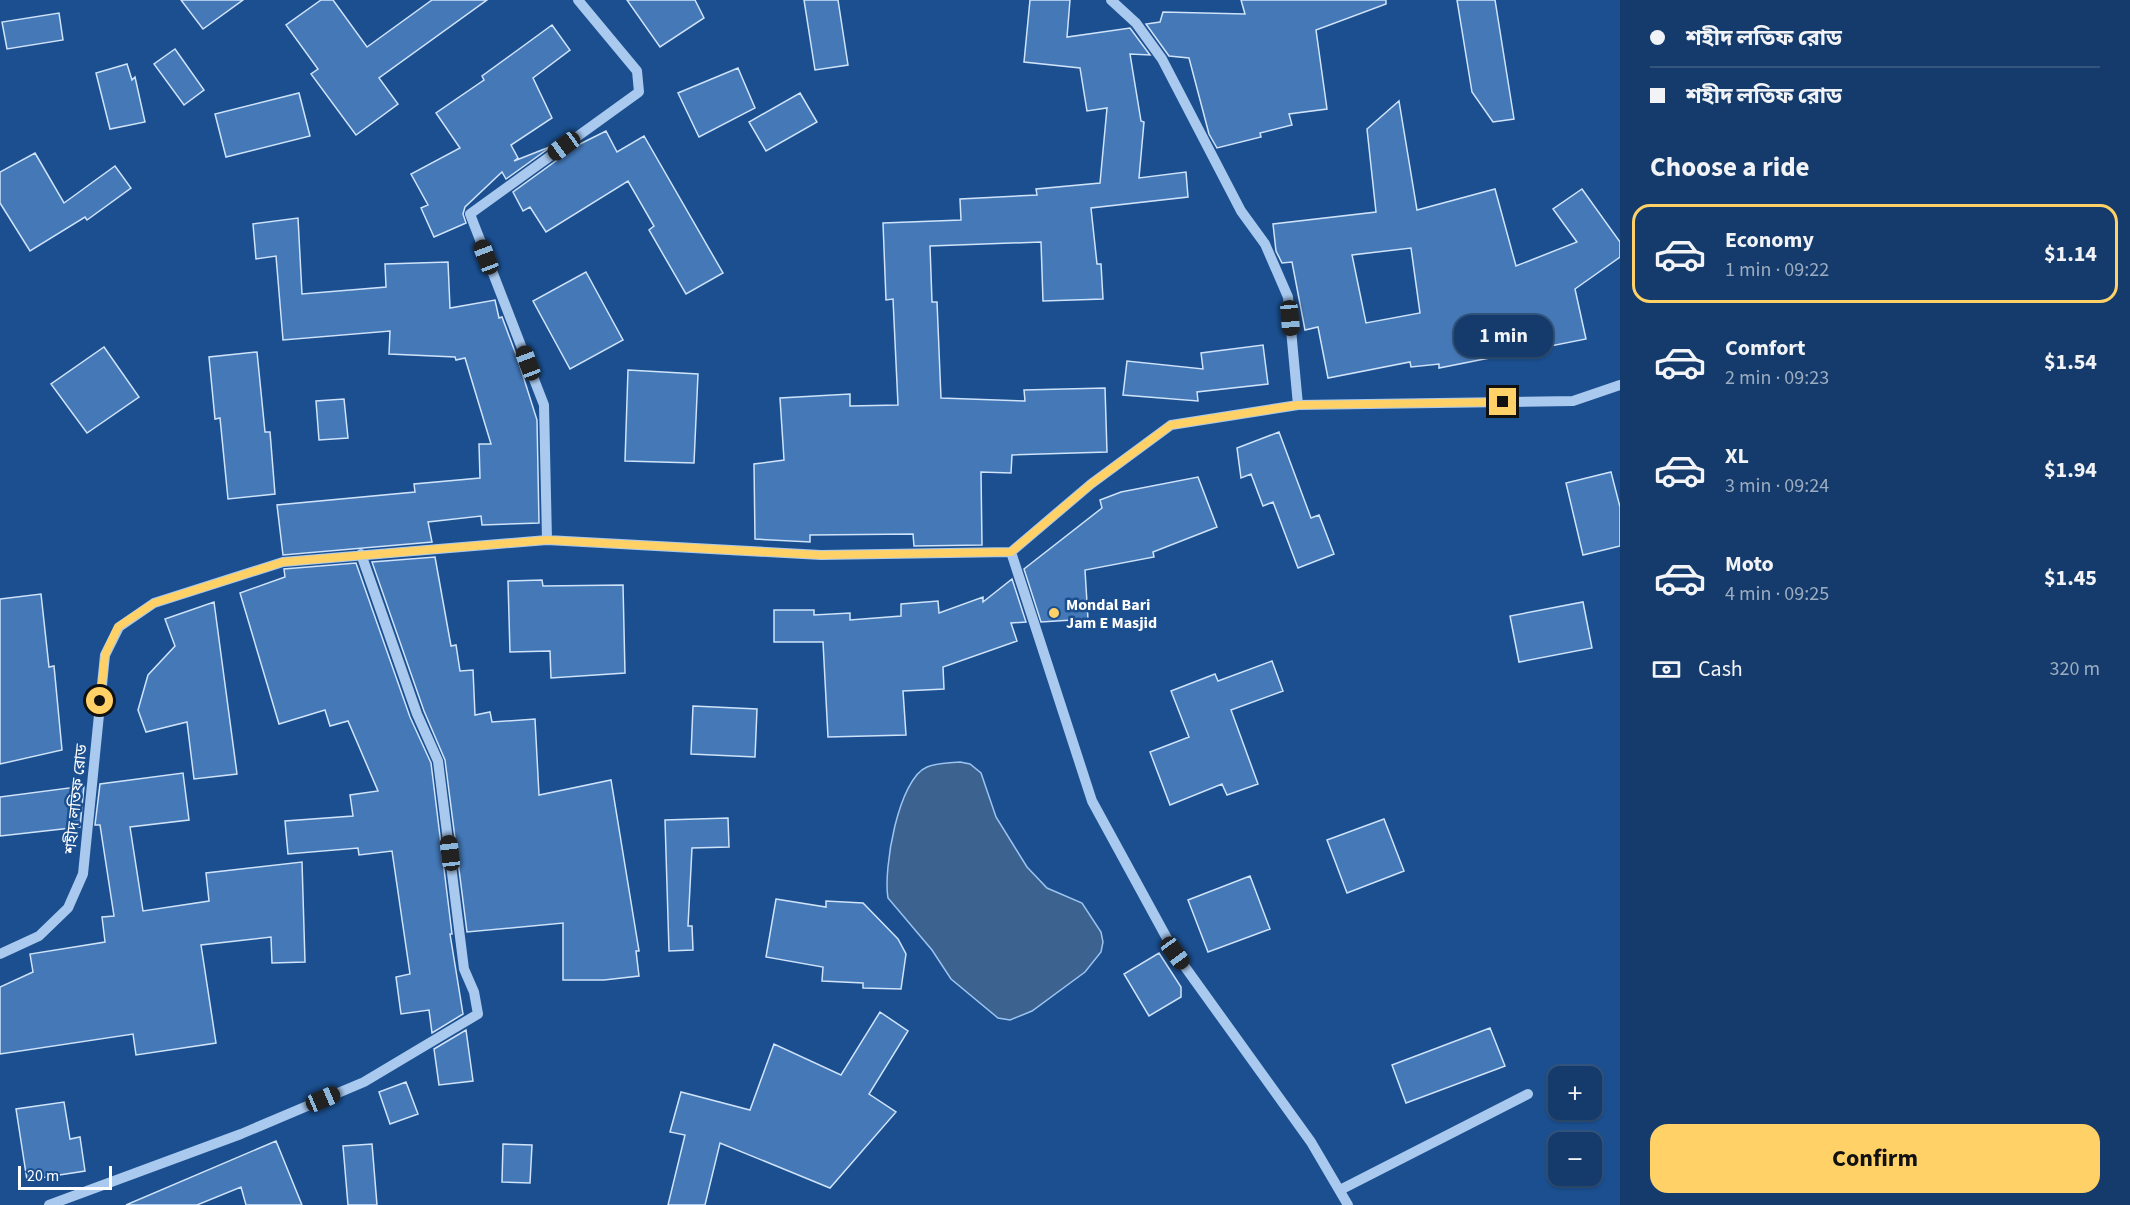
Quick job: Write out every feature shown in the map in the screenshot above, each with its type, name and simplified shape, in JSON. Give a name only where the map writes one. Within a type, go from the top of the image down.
[{"type":"street","points":[[547,540],[544,405],[470,214],[639,92],[637,71],[578,0]]},
{"type":"street","points":[[1111,0],[1136,23],[1162,58],[1241,211],[1265,244],[1288,297],[1298,405]]},
{"type":"street","points":[[1347,1205],[1311,1142],[1175,953],[1092,801],[1011,552],[1091,484],[1171,425],[1298,405],[1573,401],[1620,385]]},
{"type":"street","name":"শহীদ লতিফ রোড","points":[[0,954],[39,936],[61,915],[68,908],[83,874],[105,655],[118,627],[154,603],[283,562],[547,540],[821,555],[1011,552]]},
{"type":"street","points":[[49,1205],[241,1134],[364,1082],[478,1014],[474,993],[464,969],[438,761],[417,714],[361,554]]},
{"type":"street","points":[[1340,1190],[1528,1094]]},
{"type":"water","points":[[960,762],[970,764],[981,773],[996,817],[1027,867],[1047,888],[1082,903],[1101,932],[1103,942],[1101,952],[1085,972],[1032,1011],[1010,1020],[998,1018],[951,979],[932,950],[888,898],[890,847],[908,789],[917,775],[927,767]]},
{"type":"building","points":[[181,0],[243,0],[203,29]]},
{"type":"building","points":[[321,0],[333,0],[367,47],[432,0],[487,0],[379,78],[398,104],[356,135],[311,74],[318,69],[286,25]]},
{"type":"building","points":[[627,0],[695,0],[704,18],[660,47]]},
{"type":"building","points":[[804,0],[838,0],[848,65],[815,70]]},
{"type":"building","points":[[1030,0],[1070,0],[1067,37],[1130,28],[1150,55],[1130,54],[1141,121],[1144,122],[1139,178],[1186,172],[1188,197],[1091,208],[1097,264],[1101,264],[1103,299],[1043,301],[1041,242],[930,246],[932,302],[937,302],[941,398],[1025,401],[1024,390],[1105,388],[1107,452],[1012,455],[1011,473],[981,472],[982,545],[914,546],[913,534],[810,535],[810,542],[755,539],[754,464],[784,460],[780,398],[850,394],[850,406],[898,405],[893,299],[886,300],[883,223],[961,220],[960,199],[1037,195],[1036,189],[1100,183],[1107,108],[1087,111],[1080,68],[1024,62]]},
{"type":"building","points":[[1241,0],[1386,0],[1386,4],[1316,30],[1327,109],[1289,114],[1292,125],[1260,133],[1261,137],[1217,148],[1209,134],[1189,58],[1169,56],[1146,24],[1160,22],[1163,12],[1245,14]]},
{"type":"building","points":[[1457,0],[1495,0],[1514,119],[1493,122],[1472,92]]},
{"type":"building","points":[[59,13],[63,40],[7,49],[2,22]]},
{"type":"building","points":[[552,25],[570,50],[533,78],[552,118],[511,145],[518,158],[514,161],[552,146],[506,179],[502,172],[465,207],[463,214],[466,223],[434,237],[421,208],[428,205],[411,174],[460,148],[436,113],[484,80],[482,76]]},
{"type":"building","points":[[175,49],[204,90],[184,105],[154,64]]},
{"type":"building","points":[[127,64],[132,80],[135,77],[145,122],[110,129],[96,73]]},
{"type":"building","points":[[738,68],[755,108],[699,137],[678,93]]},
{"type":"building","points":[[299,93],[310,136],[226,157],[215,114]]},
{"type":"building","points":[[800,93],[817,122],[766,151],[749,122]]},
{"type":"building","points":[[1399,101],[1417,210],[1495,189],[1516,266],[1577,242],[1553,209],[1582,189],[1620,242],[1620,257],[1575,289],[1586,339],[1439,368],[1439,364],[1411,367],[1410,362],[1328,378],[1318,327],[1305,330],[1292,262],[1282,263],[1276,251],[1273,224],[1376,212],[1367,129]],"holes":[[[1411,248],[1420,313],[1366,323],[1352,255]]]},
{"type":"building","points":[[606,131],[617,152],[644,136],[723,273],[686,294],[649,230],[654,226],[628,181],[546,232],[530,207],[523,211],[513,192],[578,145]]},
{"type":"building","points":[[35,153],[64,203],[115,166],[131,188],[87,220],[85,217],[30,251],[0,203],[0,172]]},
{"type":"building","points":[[298,218],[302,294],[386,287],[385,264],[448,262],[450,308],[495,300],[499,318],[502,317],[537,420],[539,523],[482,525],[481,516],[428,522],[432,542],[283,555],[277,505],[415,492],[414,484],[480,478],[479,444],[491,444],[465,358],[456,360],[455,357],[389,354],[390,331],[283,340],[276,256],[256,259],[253,224]]},
{"type":"building","points":[[586,272],[623,340],[570,369],[533,301]]},
{"type":"building","points":[[1263,345],[1268,384],[1197,392],[1198,401],[1123,395],[1127,361],[1203,369],[1201,353]]},
{"type":"building","points":[[104,347],[139,397],[87,433],[51,384]]},
{"type":"building","points":[[257,352],[265,432],[270,432],[275,494],[228,499],[220,418],[215,419],[209,357]]},
{"type":"building","points":[[628,370],[698,374],[694,463],[625,461]]},
{"type":"building","points":[[344,399],[348,438],[319,440],[316,401]]},
{"type":"building","points":[[1279,432],[1311,518],[1319,515],[1334,554],[1298,568],[1273,502],[1263,506],[1251,474],[1241,478],[1237,448]]},
{"type":"building","points":[[1611,472],[1620,507],[1620,546],[1583,555],[1566,483]]},
{"type":"building","points":[[1198,477],[1217,527],[1153,552],[1154,557],[1085,570],[1088,619],[1041,622],[1024,569],[1102,508],[1100,500],[1121,492]]},
{"type":"building","points":[[435,557],[451,646],[456,645],[460,671],[473,670],[475,715],[490,712],[492,722],[535,719],[539,795],[611,780],[639,951],[636,951],[639,976],[604,980],[563,980],[563,923],[467,932],[445,760],[424,711],[372,562]]},
{"type":"building","points":[[356,563],[410,717],[431,763],[452,934],[450,934],[463,1014],[432,1033],[429,1010],[401,1014],[396,977],[410,974],[392,851],[359,855],[358,848],[288,854],[285,821],[353,816],[350,795],[378,791],[348,721],[330,726],[325,710],[279,724],[240,593],[285,577],[284,569]]},
{"type":"building","points":[[1012,579],[1026,622],[1011,623],[1017,641],[943,667],[944,689],[903,691],[906,735],[828,737],[823,642],[774,642],[774,610],[814,610],[814,615],[850,613],[850,620],[901,616],[901,604],[938,601],[939,613],[983,597],[983,602]]},
{"type":"building","points":[[542,580],[543,586],[623,585],[625,673],[551,678],[550,651],[510,652],[508,581]]},
{"type":"building","points":[[41,594],[49,667],[54,666],[62,750],[0,764],[0,599]]},
{"type":"building","points":[[214,602],[237,774],[194,779],[187,722],[146,732],[138,710],[148,675],[175,646],[165,619]]},
{"type":"building","points":[[1583,602],[1592,648],[1519,662],[1510,616]]},
{"type":"building","points":[[1272,661],[1283,691],[1231,710],[1258,784],[1227,795],[1222,784],[1170,805],[1150,752],[1189,737],[1171,691],[1215,674],[1218,681]]},
{"type":"building","points":[[693,706],[757,709],[755,757],[691,754]]},
{"type":"building","points":[[183,773],[189,820],[130,827],[143,911],[209,901],[206,873],[302,862],[305,962],[272,963],[271,937],[201,945],[216,1043],[136,1055],[133,1034],[0,1054],[0,987],[33,972],[30,954],[105,942],[102,917],[114,916],[100,825],[95,825],[100,784]]},
{"type":"building","points":[[84,786],[80,827],[0,836],[0,797]]},
{"type":"building","points":[[728,818],[729,847],[692,848],[688,926],[692,926],[693,950],[669,951],[665,820]]},
{"type":"building","points":[[1384,819],[1404,871],[1347,893],[1327,840]]},
{"type":"building","points":[[1250,876],[1270,929],[1208,952],[1188,900]]},
{"type":"building","points":[[776,899],[826,907],[826,901],[863,903],[898,939],[906,954],[901,989],[863,988],[863,983],[822,981],[823,967],[766,957]]},
{"type":"building","points":[[1159,953],[1181,987],[1181,997],[1149,1016],[1124,974]]},
{"type":"building","points":[[880,1012],[908,1031],[869,1094],[896,1112],[830,1188],[720,1143],[705,1205],[668,1205],[685,1135],[670,1132],[681,1092],[750,1110],[774,1044],[841,1075]]},
{"type":"building","points":[[1490,1028],[1505,1066],[1406,1103],[1392,1065]]},
{"type":"building","points":[[466,1030],[473,1081],[439,1085],[434,1049]]},
{"type":"building","points":[[406,1082],[418,1114],[390,1124],[379,1092]]},
{"type":"building","points":[[64,1102],[70,1139],[80,1137],[85,1171],[27,1180],[16,1109]]},
{"type":"building","points":[[276,1141],[302,1205],[246,1205],[241,1187],[197,1205],[126,1205]]},
{"type":"building","points":[[372,1144],[377,1205],[348,1205],[343,1146]]},
{"type":"building","points":[[503,1144],[532,1145],[530,1183],[502,1182]]},
{"type":"place","name":"Mondal Bari Jam E Masjid","points":[[1054,613]]},
{"type":"route","points":[[100,701],[105,655],[118,627],[154,603],[283,562],[547,540],[821,555],[1011,552],[1091,484],[1171,425],[1298,405],[1503,402]]}]
